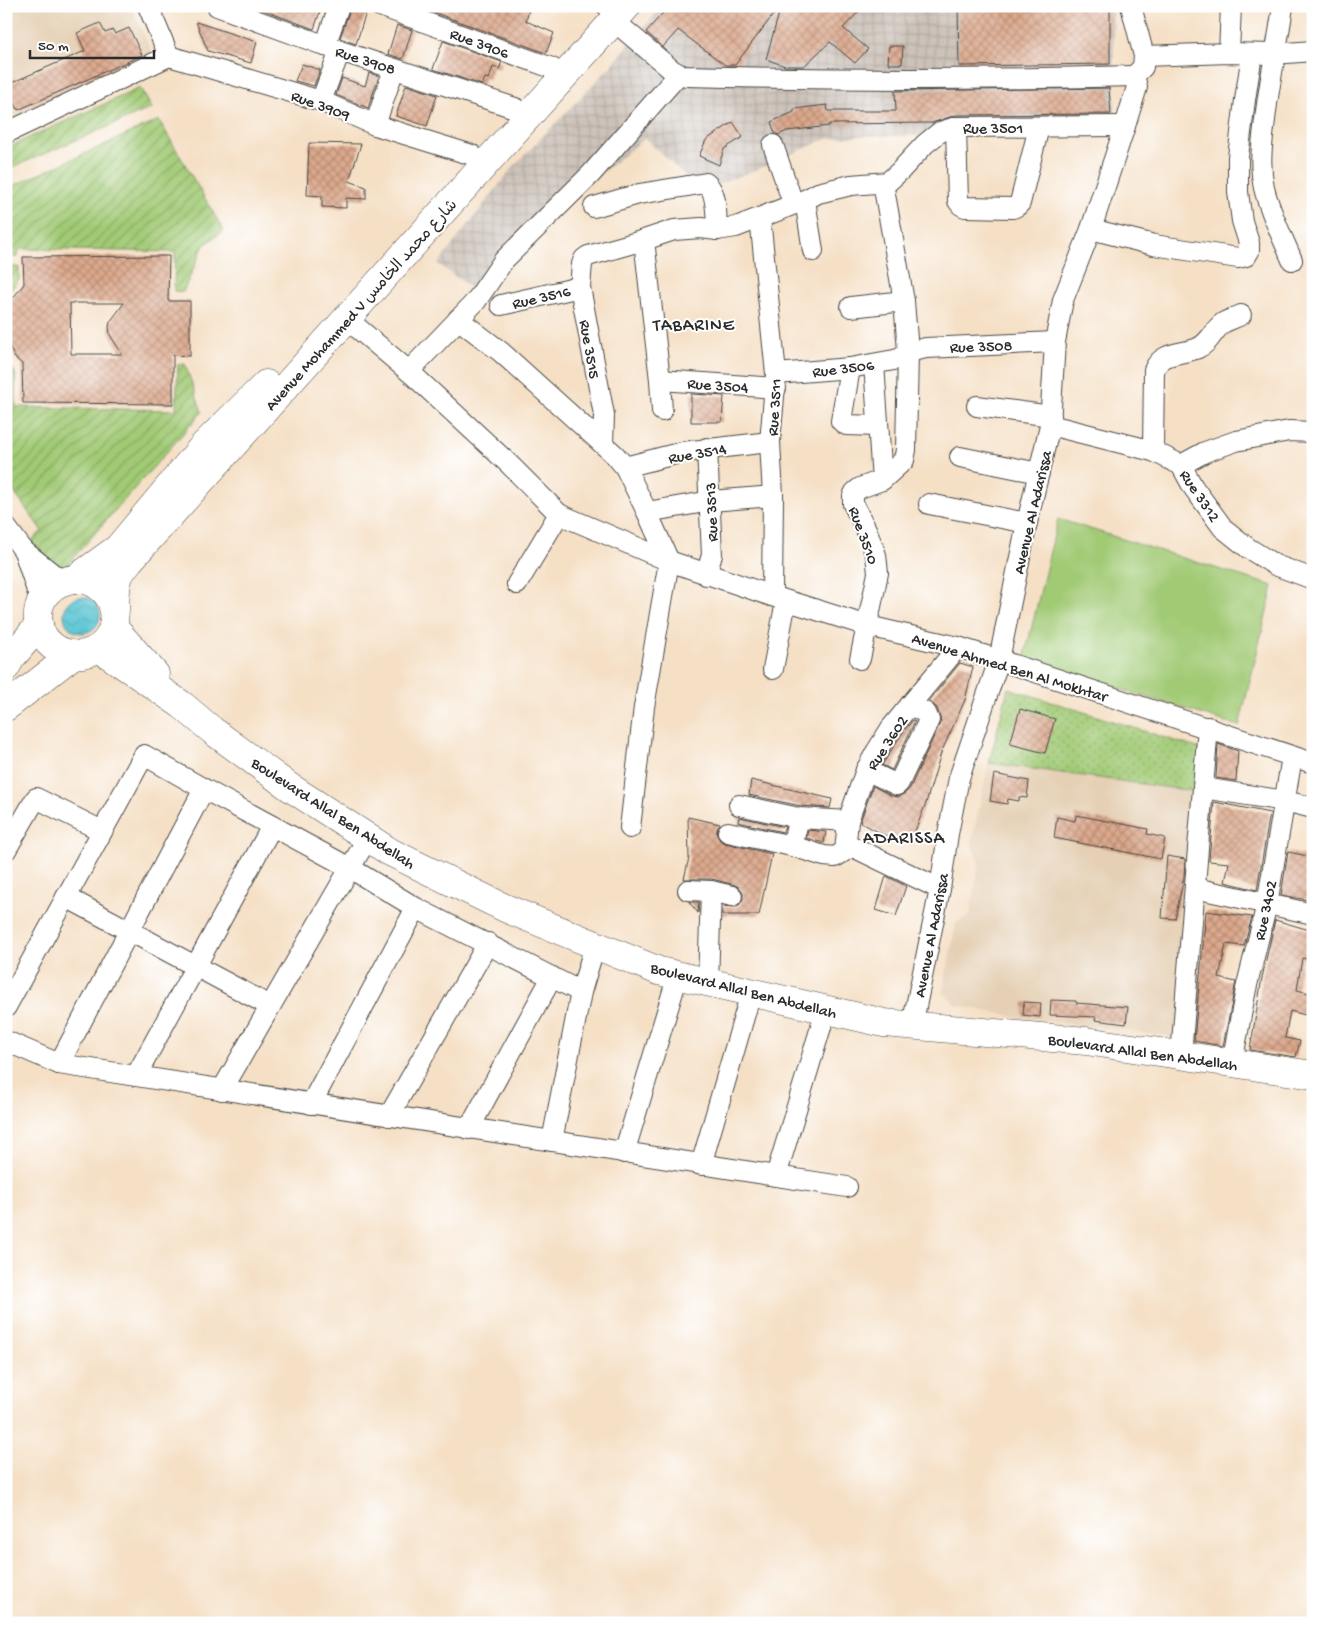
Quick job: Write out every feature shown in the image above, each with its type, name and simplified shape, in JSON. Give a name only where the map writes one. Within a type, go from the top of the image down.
[{"type":"main road","name":"Avenue Mohammed V شارع محمد الخامس","points":[[68,580],[118,548],[204,445],[272,378],[552,68],[613,9]]},
{"type":"main road","name":"Avenue Mohammed V شارع محمد الخامس","points":[[114,619],[119,575],[130,560],[487,161],[613,9]]},
{"type":"main road","points":[[6,667],[40,614],[51,588],[68,580],[89,581],[101,588],[110,598],[114,619],[107,640],[84,653],[6,707]]},
{"type":"main road","points":[[40,614],[43,636],[51,646],[61,652],[84,653]]},
{"type":"main road","name":"Boulevard Allal Ben Abdellah","points":[[114,619],[182,705]]},
{"type":"main road","name":"Boulevard Allal Ben Abdellah","points":[[84,653],[99,648],[182,705],[213,731],[288,786],[390,852],[505,908],[659,970],[884,1023],[1086,1041],[1232,1063],[1312,1071]]},
{"type":"street","points":[[6,133],[169,56],[148,6]]},
{"type":"street","name":"Rue 3908","points":[[217,6],[333,49],[515,108]]},
{"type":"street","points":[[320,101],[333,49],[340,6]]},
{"type":"street","name":"Rue 3906","points":[[380,6],[552,68]]},
{"type":"street","points":[[1131,6],[1144,56],[1229,53],[1274,54],[1313,51]]},
{"type":"street","points":[[1229,53],[1231,6]]},
{"type":"street","points":[[1283,6],[1278,41],[1274,54],[1263,135],[1261,168],[1264,189],[1271,210],[1292,260]]},
{"type":"street","points":[[613,9],[672,70],[686,76],[791,79],[1026,79],[1134,76]]},
{"type":"street","points":[[1091,228],[1154,245],[1238,258],[1246,256],[1249,251],[1249,243],[1242,221],[1238,192],[1238,157],[1244,100],[1252,54]]},
{"type":"street","name":"Rue 3909","points":[[169,56],[320,101],[375,125],[472,156]]},
{"type":"street","name":"Avenue Al Adarissa","points":[[912,1026],[940,888],[959,778],[999,660],[1050,421],[1055,342],[1063,300],[1091,228],[1125,126],[1137,87],[1134,76],[1143,67],[1144,56]]},
{"type":"street","points":[[375,125],[394,69]]},
{"type":"street","points":[[409,371],[476,301],[504,260],[591,174],[679,74]]},
{"type":"street","name":"Rue 3501","points":[[883,183],[894,177],[919,150],[940,132],[956,127],[1125,126]]},
{"type":"street","points":[[956,127],[958,201],[964,207],[1013,208],[1020,203],[1039,127]]},
{"type":"street","points":[[772,145],[799,201],[813,251]]},
{"type":"street","points":[[594,207],[639,194],[706,183],[711,187],[714,197],[717,230]]},
{"type":"street","points":[[662,411],[644,240],[674,230],[688,228],[717,230],[736,227],[831,189],[883,183]]},
{"type":"street","name":"Rue 3510","points":[[868,626],[878,573],[876,555],[866,529],[853,504],[853,496],[860,488],[882,480],[903,462],[906,457],[908,352],[904,301],[883,183]]},
{"type":"street","name":"Rue 3511","points":[[760,218],[776,381],[770,442],[779,599],[773,669]]},
{"type":"street","name":"Rue 3515","points":[[603,444],[604,415],[580,287],[582,264],[588,256],[644,240]]},
{"type":"street","name":"Rue 3516","points":[[501,305],[580,287]]},
{"type":"street","points":[[851,307],[904,301]]},
{"type":"street","points":[[1153,451],[1154,370],[1157,362],[1165,357],[1197,348],[1213,336],[1222,324],[1241,315]]},
{"type":"street","points":[[347,319],[409,371],[509,464],[559,514],[517,584]]},
{"type":"street","points":[[458,319],[501,352],[563,410],[603,444],[625,467],[669,561],[644,707],[630,828]]},
{"type":"street","name":"Rue 3508","points":[[908,352],[943,346],[1055,342]]},
{"type":"street","name":"Rue 3506","points":[[776,381],[894,360],[901,358],[908,352]]},
{"type":"street","points":[[874,364],[882,480]]},
{"type":"street","points":[[850,368],[841,421],[846,424],[878,426]]},
{"type":"street","name":"Rue 3504","points":[[660,380],[776,381]]},
{"type":"street","name":"Rue 3312","points":[[977,406],[1050,421],[1153,451],[1181,465],[1193,488],[1223,528],[1248,548],[1275,565],[1313,579]]},
{"type":"street","points":[[1181,465],[1205,452],[1236,441],[1289,431],[1313,432]]},
{"type":"street","name":"Rue 3514","points":[[625,467],[683,452],[770,442]]},
{"type":"street","name":"Rue 3513","points":[[706,575],[712,555],[711,501],[707,448]]},
{"type":"street","points":[[960,457],[1039,473]]},
{"type":"street","points":[[647,512],[711,501],[773,496]]},
{"type":"street","points":[[929,504],[1027,522]]},
{"type":"street","name":"Avenue Ahmed Ben Al Mokhtar","points":[[559,514],[706,575],[868,626],[958,647],[1208,727],[1313,763]]},
{"type":"street","points":[[6,527],[24,551],[68,580]]},
{"type":"street","points":[[24,551],[40,614]]},
{"type":"street","points":[[860,659],[868,626]]},
{"type":"street","name":"Rue 3602","points":[[846,848],[848,820],[866,770],[876,752],[891,728],[958,647]]},
{"type":"street","points":[[866,770],[897,785],[899,783],[929,720],[926,713],[910,705]]},
{"type":"street","points":[[1181,1055],[1208,727]]},
{"type":"street","points":[[6,1007],[144,755],[350,868],[416,908],[582,992]]},
{"type":"street","name":"Rue 3402","points":[[1232,1063],[1246,989],[1266,904],[1292,757]]},
{"type":"street","points":[[1203,788],[1285,800],[1313,808]]},
{"type":"street","points":[[59,1064],[204,789]]},
{"type":"street","points":[[6,850],[36,798],[102,831]]},
{"type":"street","points":[[740,805],[799,818],[848,820]]},
{"type":"street","points":[[792,846],[799,818]]},
{"type":"street","points":[[136,1076],[272,826]]},
{"type":"street","points":[[728,832],[792,846],[824,856],[835,857],[846,848],[940,888]]},
{"type":"street","points":[[222,1090],[368,837]]},
{"type":"street","points":[[1195,888],[1313,914]]},
{"type":"street","points":[[688,890],[711,891],[732,896]]},
{"type":"street","points":[[708,983],[711,891]]},
{"type":"street","points":[[66,897],[270,1006]]},
{"type":"street","points":[[311,1104],[416,908]]},
{"type":"street","points":[[389,1116],[488,944]]},
{"type":"street","points":[[552,1141],[582,992],[595,945]]},
{"type":"street","points":[[624,1153],[678,975]]},
{"type":"street","points":[[469,1129],[552,977]]},
{"type":"street","points":[[701,1165],[751,993]]},
{"type":"street","points":[[776,1176],[826,1010]]},
{"type":"street","points":[[6,1041],[59,1064],[847,1188]]},
{"type":"shaded area","points":[[6,6],[131,6],[156,62],[6,130]]},
{"type":"shaded area","points":[[662,6],[1113,6],[1115,133],[861,136],[826,139],[763,167],[701,191],[645,138],[586,186],[478,293],[438,264],[512,168],[611,66]]},
{"type":"shaded area","points":[[989,763],[1201,792],[1185,1038],[1022,1018],[956,1005],[943,992],[956,923],[970,915],[979,863],[971,844]]},
{"type":"green space","points":[[140,88],[152,108],[6,170],[6,148]]},
{"type":"green space","points":[[159,120],[224,231],[204,245],[183,292],[174,291],[175,252],[19,249],[18,257],[6,257],[6,189]]},
{"type":"green space","points":[[6,267],[19,267],[19,280],[6,295]]},
{"type":"green space","points":[[6,359],[15,373],[16,407],[176,410],[178,364],[185,364],[202,412],[59,574],[30,542],[42,531],[6,481]]},
{"type":"green space","points":[[1058,519],[1273,586],[1239,726],[1024,659]]},
{"type":"green space","points":[[1008,688],[1207,751],[1201,792],[989,763]],"holes":[[[1054,719],[1045,753],[1011,743]]]},
{"type":"water","points":[[82,597],[89,598],[95,602],[99,608],[99,622],[95,628],[89,632],[82,633],[75,632],[69,628],[65,622],[64,615],[65,608],[69,602],[75,598]]},
{"type":"building","points":[[252,6],[322,6],[314,29]]},
{"type":"building","points":[[351,6],[368,6],[356,44],[340,38]]},
{"type":"building","points":[[416,6],[530,6],[526,21],[554,33],[546,53]]},
{"type":"building","points":[[669,6],[780,6],[735,65],[725,65],[678,30],[663,47],[646,32]]},
{"type":"building","points":[[781,6],[864,6],[843,28],[868,49],[855,63],[830,42],[804,66],[785,66],[766,59]]},
{"type":"building","points":[[958,6],[1110,6],[1110,64],[959,66]]},
{"type":"building","points":[[196,22],[257,42],[251,63],[208,51]]},
{"type":"building","points":[[100,23],[105,33],[113,30],[115,34],[129,28],[142,55],[18,110],[12,97],[6,100],[6,85],[85,51],[77,33]]},
{"type":"building","points":[[397,25],[412,30],[403,59],[388,54]]},
{"type":"building","points":[[443,41],[502,62],[499,69],[493,67],[489,79],[485,78],[482,85],[433,69]]},
{"type":"building","points":[[889,46],[903,46],[902,64],[888,64]]},
{"type":"building","points":[[302,64],[320,70],[314,86],[295,81]]},
{"type":"building","points":[[369,73],[379,76],[368,108],[336,95],[342,78],[365,86]]},
{"type":"building","points":[[406,85],[437,95],[427,126],[396,116]]},
{"type":"building","points":[[1109,88],[1111,114],[956,115],[932,123],[829,124],[829,126],[787,131],[778,135],[775,133],[771,122],[794,112],[794,109],[827,105],[828,111],[896,111],[895,91]]},
{"type":"building","points":[[733,122],[743,137],[724,149],[719,165],[699,156],[706,140]]},
{"type":"building","points":[[309,143],[361,144],[349,181],[366,187],[366,199],[346,198],[346,208],[322,207],[322,196],[307,195]]},
{"type":"building","points":[[169,256],[168,301],[190,301],[190,356],[173,355],[173,404],[23,403],[22,364],[15,358],[7,342],[6,311],[9,303],[24,284],[23,257]],"holes":[[[70,303],[124,303],[110,322],[109,327],[110,335],[122,354],[71,354]]]},
{"type":"building","points":[[691,394],[724,396],[722,422],[691,422]]},
{"type":"building","points":[[960,663],[973,667],[965,700],[941,753],[926,803],[910,844],[882,834],[860,822],[873,786],[892,796],[898,797],[910,788],[941,721],[937,708],[929,701]]},
{"type":"building","points":[[1020,709],[1055,719],[1045,753],[1010,744]]},
{"type":"building","points":[[913,720],[915,721],[892,770],[882,765],[901,735]]},
{"type":"building","points":[[1218,744],[1238,751],[1236,781],[1216,778]]},
{"type":"building","points":[[994,774],[1029,781],[1027,798],[1019,797],[1019,801],[1008,799],[1007,804],[990,801]]},
{"type":"building","points":[[751,780],[832,799],[830,808],[801,806],[749,795]]},
{"type":"building","points":[[1214,802],[1270,813],[1257,890],[1225,882],[1229,863],[1209,861]]},
{"type":"building","points":[[1076,815],[1148,829],[1147,834],[1165,838],[1161,859],[1054,838],[1057,817],[1075,821]]},
{"type":"building","points":[[688,817],[720,824],[717,829],[717,835],[725,843],[772,854],[759,915],[722,915],[722,906],[736,907],[743,899],[743,892],[735,885],[712,879],[684,879],[689,858]]},
{"type":"building","points":[[739,817],[785,827],[783,832],[738,822]]},
{"type":"building","points":[[808,830],[826,832],[824,843],[806,838]]},
{"type":"building","points":[[1288,852],[1313,857],[1313,870],[1307,900],[1281,895]]},
{"type":"building","points":[[1167,856],[1185,859],[1184,877],[1175,919],[1162,918]]},
{"type":"building","points":[[886,876],[906,886],[896,916],[876,910]]},
{"type":"building","points":[[689,902],[699,902],[698,913]]},
{"type":"building","points":[[1206,911],[1252,917],[1244,946],[1226,944],[1219,978],[1236,982],[1223,1046],[1194,1041]]},
{"type":"building","points":[[1275,920],[1313,931],[1313,960],[1302,958],[1297,990],[1313,994],[1313,1017],[1290,1011],[1285,1038],[1300,1041],[1296,1057],[1250,1050],[1262,978]]},
{"type":"building","points":[[1051,1000],[1128,1007],[1126,1024],[1095,1020],[1096,1017],[1050,1015]]},
{"type":"building","points":[[1024,1002],[1041,1003],[1040,1017],[1023,1015]]},
{"type":"district","name":"TABARINE","points":[[694,324]]},
{"type":"district","name":"ADARISSA","points":[[904,837]]}]
